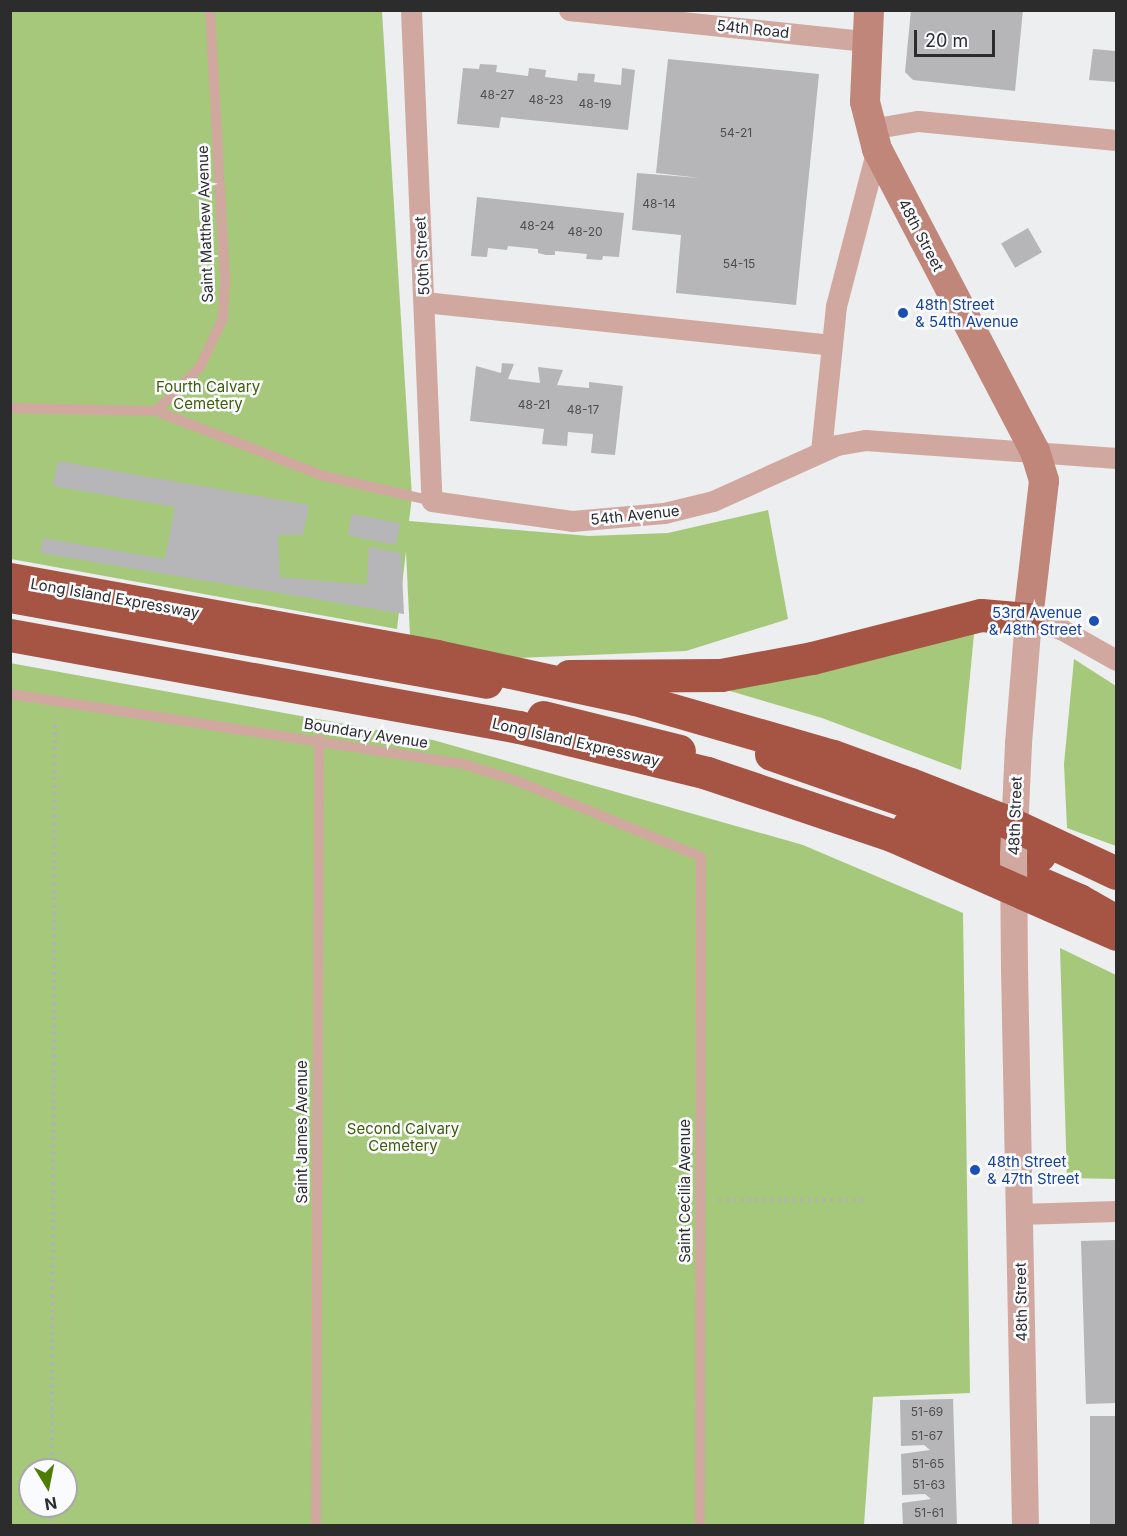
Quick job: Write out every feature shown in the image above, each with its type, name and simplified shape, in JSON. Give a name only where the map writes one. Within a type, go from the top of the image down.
[{"type":"highway","name":"Long Island Expressway","points":[[10,579],[436,656],[635,699],[888,776],[1003,820],[1109,879]]},
{"type":"highway","points":[[10,596],[547,693],[719,738],[906,801],[1109,879]]},
{"type":"highway","points":[[440,674],[698,678],[801,660],[981,615],[1028,619]]},
{"type":"highway","points":[[10,619],[435,696],[617,733],[897,821],[1079,900],[1116,921]]},
{"type":"highway","name":"Long Island Expressway","points":[[10,635],[519,727],[696,770],[891,835],[979,870],[1116,934]]},
{"type":"main road","name":"48th Street","points":[[869,10],[865,41],[865,102],[873,139],[1035,451],[1044,481],[1028,619]]},
{"type":"street","name":"50th Street","points":[[411,10],[432,501]]},
{"type":"street","name":"54th Road","points":[[569,10],[865,41]]},
{"type":"street","points":[[873,139],[918,121],[1116,140]]},
{"type":"street","name":"48th Street","points":[[821,451],[836,306],[873,139]]},
{"type":"street","points":[[424,302],[832,345]]},
{"type":"street","name":"54th Avenue","points":[[432,501],[572,521],[644,516],[713,501],[821,451],[852,441],[886,439],[1116,458]]},
{"type":"street","points":[[1028,619],[1061,629],[1116,660]]},
{"type":"street","name":"48th Street","points":[[1025,1526],[1013,854],[1018,743],[1028,619]]},
{"type":"street","points":[[1019,1214],[1116,1211]]},
{"type":"lane","name":"Saint Matthew Avenue","points":[[156,411],[200,367],[223,318],[225,279],[210,10]]},
{"type":"lane","points":[[10,408],[156,411]]},
{"type":"lane","name":"54th Avenue","points":[[156,411],[324,476],[432,501]]},
{"type":"lane","name":"Boundary Avenue","points":[[10,694],[319,739],[483,769],[702,856]]},
{"type":"lane","name":"Saint James Avenue","points":[[316,1526],[319,739]]},
{"type":"lane","name":"Saint Cecilia Avenue","points":[[700,1526],[702,856]]},
{"type":"path","points":[[52,1458],[55,700]]},
{"type":"path","points":[[700,1200],[864,1200]]},
{"type":"green space","name":"Fourth Calvary Cemetery","points":[[10,11],[382,11],[412,497],[409,521],[589,536],[668,533],[768,510],[788,619],[686,651],[517,658],[410,636],[406,551],[397,629],[11,559]]},
{"type":"green space","points":[[969,627],[974,634],[961,770],[822,718],[713,686]]},
{"type":"green space","points":[[1074,659],[1116,686],[1116,846],[1067,828],[1064,764]]},
{"type":"green space","name":"Second Calvary Cemetery","points":[[10,663],[433,740],[803,845],[963,913],[970,1393],[873,1397],[864,1525],[11,1525]]},
{"type":"green space","points":[[1060,948],[1116,975],[1116,1179],[1067,1178]]},
{"type":"building","points":[[911,10],[1023,10],[1015,91],[913,80],[905,72]]},
{"type":"building","points":[[1093,49],[1116,51],[1116,82],[1089,80]]},
{"type":"building","points":[[668,59],[819,74],[796,305],[676,293],[681,235],[632,230],[637,173],[700,178],[656,173]]},
{"type":"building","points":[[480,64],[497,65],[496,72],[528,76],[529,68],[546,70],[545,77],[577,81],[578,73],[595,74],[594,82],[621,85],[622,68],[635,70],[628,130],[501,117],[499,128],[457,124],[463,68],[479,69]]},
{"type":"building","points":[[477,197],[624,213],[619,257],[603,256],[602,260],[586,259],[587,254],[555,251],[555,255],[546,255],[538,253],[538,249],[508,246],[507,250],[488,248],[487,257],[471,256]]},
{"type":"building","points":[[1028,228],[1042,252],[1015,268],[1001,244]]},
{"type":"building","points":[[502,363],[514,364],[508,379],[540,383],[538,367],[563,370],[557,385],[589,388],[589,382],[623,386],[615,455],[591,453],[593,434],[568,432],[567,446],[542,444],[544,429],[470,421],[476,366],[501,373]]},
{"type":"building","points":[[58,461],[309,505],[303,535],[278,535],[280,577],[367,585],[369,547],[401,553],[404,614],[40,553],[43,538],[165,559],[175,507],[53,486]]},
{"type":"building","points":[[352,514],[400,523],[396,545],[348,536]]},
{"type":"building","points":[[1116,1240],[1116,1403],[1086,1404],[1081,1241]]},
{"type":"building","points":[[953,1399],[957,1526],[903,1526],[902,1503],[931,1499],[925,1494],[902,1495],[901,1454],[930,1450],[924,1445],[901,1446],[900,1400]]},
{"type":"building","points":[[1090,1416],[1116,1416],[1116,1526],[1090,1526]]},
{"type":"place","name":"48th Street & 54th Avenue","points":[[903,313]]},
{"type":"place","name":"53rd Avenue & 48th Street","points":[[1094,621]]},
{"type":"place","name":"48th Street & 47th Street","points":[[975,1170]]}]
